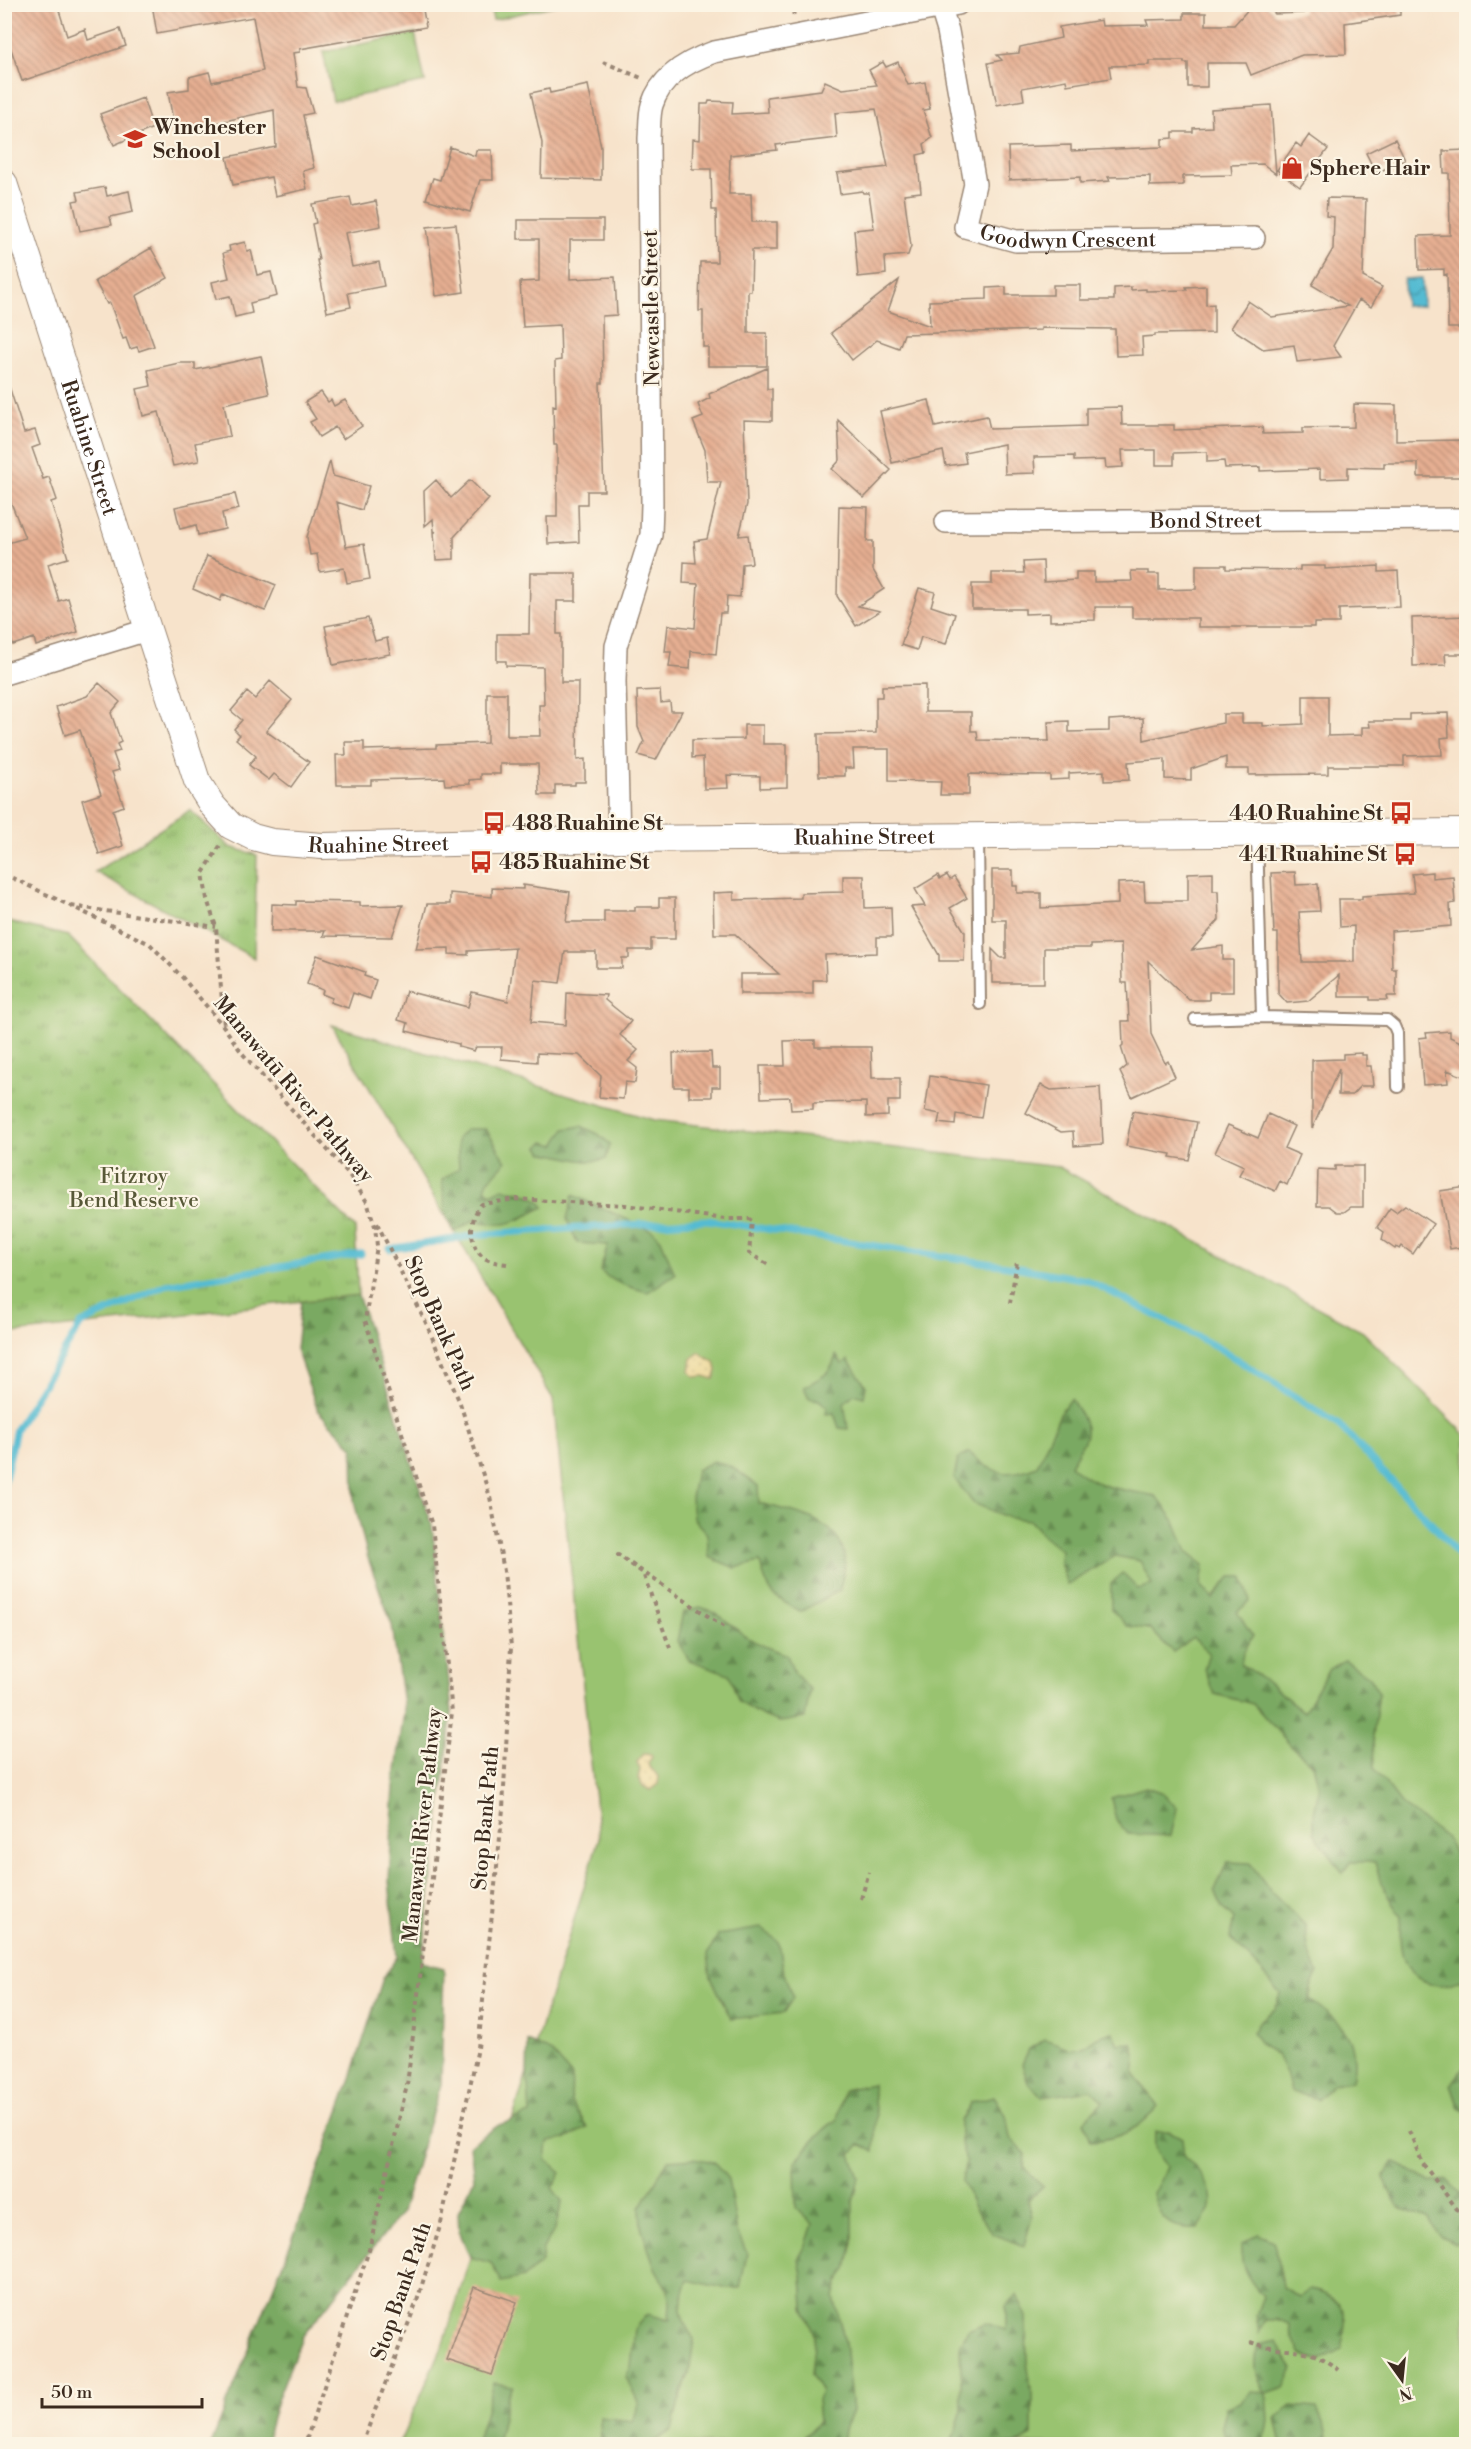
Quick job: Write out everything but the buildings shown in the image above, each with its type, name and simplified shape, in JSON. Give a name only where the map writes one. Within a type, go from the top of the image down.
[{"type":"street","name":"Newcastle Street","points":[[619,839],[616,646],[624,615],[642,568],[651,525],[649,138],[652,106],[663,85],[677,70],[694,59],[714,52],[950,6]]},
{"type":"street","name":"Goodwyn Crescent","points":[[950,6],[948,31],[975,183],[965,227],[1016,241],[1254,238]]},
{"type":"street","name":"Ruahine Street","points":[[4,183],[197,781],[212,805],[231,826],[253,837],[272,842],[322,846],[619,839],[1467,832]]},
{"type":"street","name":"Bond Street","points":[[946,522],[1467,519]]},
{"type":"street","points":[[4,674],[147,630]]},
{"type":"lane","points":[[1257,834],[1262,1017]]},
{"type":"lane","points":[[978,837],[980,1004]]},
{"type":"lane","points":[[1195,1019],[1262,1017],[1387,1020],[1394,1026],[1397,1034],[1398,1087]]},
{"type":"path","points":[[603,62],[663,85]]},
{"type":"path","points":[[225,1027],[216,927],[202,873],[231,826]]},
{"type":"path","name":"Manawatū River Pathway","points":[[4,874],[150,945],[182,977],[225,1027],[242,1053],[348,1173],[367,1202],[375,1226],[377,1246],[365,1320],[432,1525],[452,1712],[407,2085],[369,2250],[304,2445]]},
{"type":"path","points":[[67,906],[216,927]]},
{"type":"path","points":[[507,1264],[490,1261],[482,1256],[476,1247],[473,1239],[473,1216],[482,1204],[516,1199],[626,1205],[725,1219],[749,1219],[752,1221],[749,1253],[767,1264]]},
{"type":"path","name":"Stop Bank Path","points":[[362,2445],[417,2301],[441,2223],[478,2048],[503,1809],[511,1647],[504,1571],[490,1497],[466,1424],[426,1323],[367,1202]]},
{"type":"path","points":[[1010,1303],[1017,1262]]},
{"type":"path","points":[[670,1648],[643,1573],[618,1555],[728,1629]]},
{"type":"path","points":[[861,1899],[869,1872]]},
{"type":"path","points":[[1409,2131],[1423,2164],[1467,2221]]},
{"type":"path","points":[[1250,2342],[1304,2351],[1328,2362],[1338,2370]]},
{"type":"green space","points":[[490,4],[560,4],[493,20],[490,5]]},
{"type":"green space","points":[[415,33],[425,82],[333,101],[323,52]]},
{"type":"green space","points":[[190,810],[230,847],[257,855],[254,958],[95,872]]},
{"type":"green space","name":"Fitzroy Bend Reserve","points":[[5,921],[68,936],[355,1228],[358,1295],[5,1334]]},
{"type":"green space","points":[[332,1025],[654,1120],[1059,1167],[1363,1332],[1466,1435],[1466,2444],[399,2444],[444,2343],[599,1838],[553,1399]]},
{"type":"green space","points":[[581,1126],[598,1134],[610,1144],[606,1159],[581,1160],[543,1153],[539,1147],[544,1142],[555,1145],[565,1129]]},
{"type":"green space","points":[[466,1129],[486,1129],[506,1162],[488,1181],[485,1188],[491,1194],[503,1188],[531,1196],[541,1202],[544,1207],[504,1224],[474,1220],[455,1232],[446,1217],[442,1180],[459,1168],[457,1139]]},
{"type":"green space","points":[[573,1195],[653,1231],[661,1240],[675,1274],[648,1292],[611,1279],[600,1271],[608,1245],[577,1243],[567,1219]]},
{"type":"green space","points":[[358,1295],[432,1525],[452,1712],[422,1962],[444,1968],[441,2084],[402,2212],[302,2337],[277,2400],[265,2444],[211,2444],[298,2225],[351,2078],[383,1978],[397,1957],[389,1881],[394,1786],[404,1711],[392,1625],[368,1558],[354,1501],[353,1447],[318,1411],[296,1349],[301,1301]]},
{"type":"green space","points":[[836,1355],[842,1364],[848,1360],[866,1386],[864,1397],[854,1394],[844,1403],[848,1429],[839,1428],[834,1413],[826,1414],[827,1407],[819,1400],[809,1398],[804,1387],[828,1372]]},
{"type":"green space","points":[[1071,1399],[1083,1419],[1086,1432],[1082,1446],[1070,1465],[1100,1484],[1156,1496],[1175,1521],[1187,1552],[1204,1565],[1201,1585],[1213,1599],[1230,1577],[1243,1577],[1250,1601],[1237,1612],[1253,1636],[1243,1653],[1241,1664],[1304,1712],[1329,1669],[1345,1660],[1369,1677],[1379,1693],[1373,1736],[1374,1768],[1401,1804],[1447,1839],[1466,1880],[1466,1985],[1461,1980],[1441,1985],[1425,1982],[1409,1969],[1401,1950],[1401,1917],[1385,1891],[1375,1862],[1350,1862],[1343,1873],[1314,1833],[1314,1813],[1319,1788],[1313,1764],[1294,1749],[1253,1704],[1215,1694],[1204,1669],[1209,1653],[1193,1638],[1173,1652],[1150,1629],[1127,1626],[1111,1609],[1111,1584],[1122,1573],[1138,1589],[1152,1585],[1140,1561],[1115,1556],[1067,1585],[1060,1562],[1061,1550],[1029,1520],[1009,1518],[973,1503],[954,1478],[958,1459],[969,1452],[985,1466],[1001,1472],[1017,1472],[1037,1466],[1062,1410]]},
{"type":"green space","points":[[713,1461],[732,1467],[758,1486],[759,1503],[812,1518],[834,1533],[841,1544],[845,1558],[840,1590],[800,1612],[772,1593],[760,1562],[735,1568],[709,1557],[707,1534],[693,1518],[691,1498],[696,1470]]},
{"type":"green space","points":[[700,1607],[718,1615],[751,1639],[787,1655],[794,1673],[810,1689],[805,1718],[780,1722],[763,1716],[739,1702],[729,1674],[689,1660],[677,1641],[683,1612]]},
{"type":"green space","points":[[1146,1787],[1163,1793],[1177,1808],[1171,1836],[1128,1834],[1116,1820],[1111,1798]]},
{"type":"green space","points":[[1227,1862],[1250,1863],[1272,1893],[1306,1926],[1308,1949],[1318,1973],[1311,1987],[1310,2000],[1340,2025],[1351,2043],[1354,2054],[1352,2081],[1333,2084],[1318,2099],[1291,2092],[1286,2073],[1277,2055],[1262,2046],[1252,2033],[1259,2021],[1275,2009],[1280,1994],[1262,1971],[1230,1938],[1234,1919],[1222,1908],[1215,1890]]},
{"type":"green space","points":[[761,1928],[779,1942],[784,1973],[793,1998],[783,2013],[731,2019],[711,1977],[708,1954],[718,1935]]},
{"type":"green space","points":[[1113,2032],[1119,2044],[1132,2043],[1136,2058],[1134,2074],[1158,2107],[1128,2132],[1111,2138],[1091,2141],[1084,2121],[1103,2101],[1091,2090],[1043,2097],[1028,2083],[1022,2064],[1029,2049],[1045,2039],[1071,2049],[1083,2047],[1097,2037]]},
{"type":"green space","points":[[528,2041],[552,2053],[572,2076],[571,2102],[587,2128],[566,2139],[548,2142],[546,2160],[561,2173],[552,2188],[562,2201],[555,2229],[542,2250],[542,2262],[524,2277],[501,2282],[491,2263],[470,2257],[459,2231],[458,2213],[474,2179],[470,2145],[499,2125],[530,2114],[527,2072]]},
{"type":"green space","points":[[1466,2067],[1466,2112],[1459,2108],[1451,2085]]},
{"type":"green space","points":[[872,2084],[876,2116],[874,2152],[860,2144],[851,2154],[859,2178],[853,2201],[853,2242],[847,2269],[838,2282],[834,2297],[845,2343],[852,2411],[844,2430],[842,2444],[804,2444],[803,2438],[819,2422],[817,2400],[821,2392],[811,2374],[815,2335],[804,2308],[799,2258],[813,2224],[796,2208],[795,2161],[820,2133],[837,2120],[844,2090]]},
{"type":"green space","points":[[994,2096],[1006,2115],[1010,2138],[1025,2153],[1024,2168],[1043,2186],[1028,2201],[1032,2217],[1024,2246],[993,2234],[975,2209],[962,2181],[966,2160],[960,2141],[960,2121],[971,2102]]},
{"type":"green space","points":[[1169,2131],[1182,2138],[1184,2157],[1208,2185],[1212,2200],[1210,2210],[1198,2228],[1180,2227],[1168,2222],[1159,2211],[1153,2194],[1167,2167],[1156,2151],[1155,2132]]},
{"type":"green space","points":[[694,2158],[714,2162],[728,2179],[737,2232],[747,2253],[740,2288],[724,2288],[688,2280],[682,2297],[681,2311],[694,2339],[689,2374],[672,2430],[650,2444],[601,2444],[600,2417],[633,2421],[639,2404],[626,2377],[631,2367],[635,2328],[647,2314],[669,2320],[670,2302],[641,2227],[640,2208],[668,2160]]},
{"type":"green space","points":[[1394,2162],[1431,2182],[1447,2180],[1455,2188],[1466,2204],[1466,2236],[1455,2244],[1440,2236],[1428,2218],[1404,2209],[1394,2201],[1384,2177]]},
{"type":"green space","points":[[1258,2234],[1273,2241],[1278,2257],[1282,2287],[1299,2297],[1310,2290],[1322,2293],[1341,2308],[1346,2323],[1341,2349],[1320,2360],[1301,2355],[1292,2336],[1290,2324],[1276,2319],[1264,2322],[1259,2333],[1256,2315],[1263,2296],[1246,2273],[1241,2253],[1241,2245]]},
{"type":"green space","points":[[1017,2295],[1026,2317],[1027,2362],[1032,2394],[1032,2436],[1017,2444],[951,2444],[962,2410],[960,2345],[968,2330],[985,2323],[1006,2329],[1006,2306]]},
{"type":"green space","points":[[1277,2341],[1293,2369],[1284,2387],[1266,2393],[1269,2420],[1267,2432],[1261,2444],[1228,2444],[1221,2426],[1226,2407],[1241,2402],[1250,2392],[1265,2393],[1256,2370],[1258,2345]]},
{"type":"green space","points":[[494,2383],[513,2386],[508,2395],[497,2443],[476,2444]]},
{"type":"green space","points":[[1292,2406],[1317,2408],[1326,2430],[1328,2444],[1282,2444],[1276,2418]]},
{"type":"sand","points":[[700,1352],[715,1362],[717,1371],[714,1379],[704,1376],[695,1377],[690,1372],[692,1358]]},
{"type":"sand","points":[[644,1754],[651,1755],[649,1767],[659,1776],[658,1784],[650,1790],[643,1786],[638,1778],[640,1770],[637,1762]]},
{"type":"water","points":[[1422,278],[1423,306],[1405,306],[1404,279]]},
{"type":"waterway","points":[[390,1249],[485,1234],[707,1220],[1087,1280],[1219,1348],[1339,1425],[1440,1533],[1466,1565]]},
{"type":"waterway","points":[[4,1483],[16,1429],[81,1324],[165,1285],[361,1254]]},
{"type":"place","name":"Winchester School","points":[[135,139]]},
{"type":"place","name":"Sphere Hair","points":[[1292,168]]},
{"type":"place","name":"440 Ruahine St","points":[[1401,813]]},
{"type":"place","name":"488 Ruahine St","points":[[494,823]]},
{"type":"place","name":"441 Ruahine St","points":[[1405,854]]},
{"type":"place","name":"485 Ruahine St","points":[[481,862]]}]
